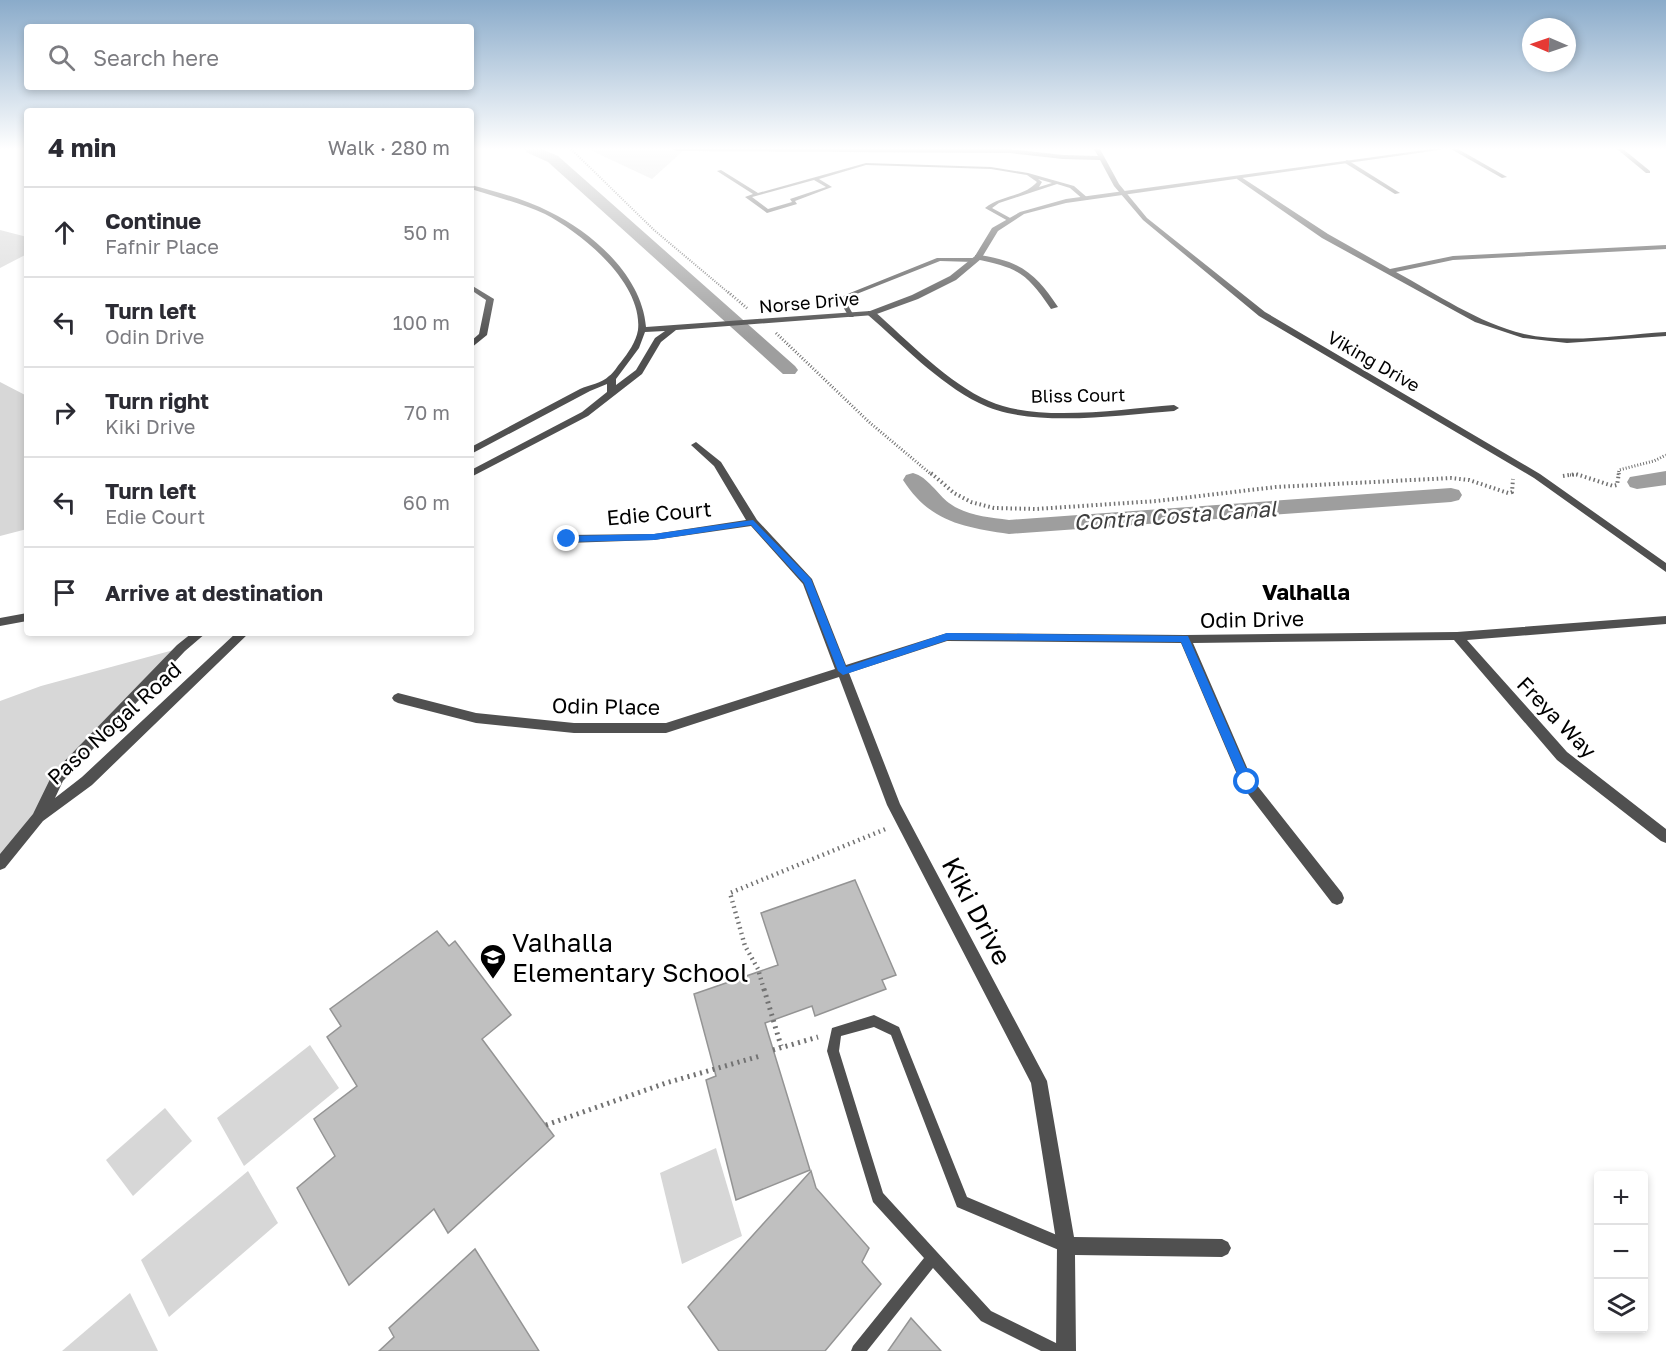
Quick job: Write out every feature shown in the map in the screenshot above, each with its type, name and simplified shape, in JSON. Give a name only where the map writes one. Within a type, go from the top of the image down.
[{"type":"street","points":[[474,449],[587,389],[612,379],[630,355],[643,330],[642,308],[633,288],[603,255],[558,219],[543,212]]},
{"type":"street","name":"Norse Drive","points":[[643,330],[871,314],[915,297],[953,278],[976,258],[996,230],[1025,212]]},
{"type":"street","name":"Viking Drive","points":[[1138,212],[1262,314],[1537,476],[1666,568]]},
{"type":"street","points":[[1289,212],[1325,236],[1478,320],[1523,336],[1568,341],[1666,334]]},
{"type":"street","points":[[1389,271],[1453,258],[1666,247]]},
{"type":"street","points":[[976,258],[1019,267],[1036,279],[1054,307]]},
{"type":"street","points":[[474,289],[490,299],[483,335],[474,342]]},
{"type":"street","name":"Bliss Court","points":[[871,314],[961,387],[984,403],[1011,412],[1040,415],[1174,408]]},
{"type":"street","points":[[474,472],[585,414],[639,372],[658,340],[674,328]]},
{"type":"street","points":[[611,393],[612,379]]},
{"type":"street","name":"Kiki Drive","points":[[696,445],[718,464],[753,522],[808,582],[894,805],[1040,1081],[1066,1246],[1066,1351]]},
{"type":"street","name":"Edie Court","points":[[567,539],[654,537],[753,522]]},
{"type":"street","points":[[0,622],[24,618]]},
{"type":"street","name":"Odin Drive","points":[[843,671],[947,637],[1185,639],[1457,636],[1666,620]]},
{"type":"street","name":"Paso Nogal Road","points":[[38,818],[57,777],[181,648],[196,636]]},
{"type":"street","name":"Paso Nogal Road","points":[[0,864],[38,818],[87,781],[240,636]]},
{"type":"street","name":"Freya Way","points":[[1457,636],[1562,756],[1666,837]]},
{"type":"street","points":[[1185,639],[1247,782],[1337,898]]},
{"type":"street","name":"Odin Place","points":[[398,698],[476,718],[574,728],[666,728],[843,671]]},
{"type":"street","points":[[1066,1246],[1222,1248]]},
{"type":"lane","points":[[995,212],[1010,220]]},
{"type":"lane","points":[[851,316],[842,300],[847,296],[939,259],[976,258]]},
{"type":"lane","points":[[1057,1351],[986,1316],[878,1197],[833,1051],[836,1032],[874,1022],[895,1031],[962,1202],[1066,1246]]},
{"type":"lane","points":[[858,1351],[933,1257]]},
{"type":"path","points":[[781,1047],[758,969],[745,946],[730,892],[903,822]]},
{"type":"path","points":[[773,1050],[836,1032]]},
{"type":"path","points":[[546,1125],[666,1083],[760,1056]]},
{"type":"shaded area","points":[[0,230],[24,236],[24,256],[0,268]]},
{"type":"shaded area","points":[[0,382],[24,394],[24,530],[0,536]]},
{"type":"shaded area","points":[[181,648],[58,777],[38,818],[0,864],[0,701],[41,686]]},
{"type":"shaded area","points":[[310,1045],[339,1088],[244,1166],[217,1118]]},
{"type":"shaded area","points":[[165,1108],[192,1141],[133,1196],[106,1160]]},
{"type":"shaded area","points":[[716,1148],[742,1236],[682,1264],[660,1173]]},
{"type":"shaded area","points":[[248,1171],[278,1223],[169,1317],[141,1260]]},
{"type":"shaded area","points":[[130,1293],[158,1351],[62,1351]]},
{"type":"building","points":[[855,880],[896,975],[882,980],[886,989],[815,1016],[812,1006],[765,1023],[810,1170],[736,1200],[706,1080],[716,1076],[694,994],[778,965],[761,913]]},
{"type":"building","points":[[437,931],[449,946],[455,941],[511,1015],[482,1039],[554,1136],[448,1233],[434,1209],[349,1285],[297,1188],[335,1156],[314,1119],[357,1086],[327,1037],[341,1026],[330,1009]]},
{"type":"building","points":[[811,1171],[816,1188],[869,1248],[862,1262],[881,1284],[825,1351],[719,1351],[688,1307]]},
{"type":"building","points":[[475,1249],[539,1351],[379,1351],[394,1337],[389,1328]]},
{"type":"building","points":[[911,1318],[941,1351],[888,1351]]},
{"type":"waterway","name":"Contra Costa Canal","points":[[612,212],[789,370]]},
{"type":"waterway","name":"Contra Costa Canal","points":[[1637,482],[1666,478]]},
{"type":"waterway","name":"Contra Costa Canal","points":[[913,480],[936,504],[959,518],[1009,527],[1451,495]]},
{"type":"place","name":"Valhalla Elementary School","points":[[493,980]]},
{"type":"district","name":"Valhalla","points":[[1306,591]]},
{"type":"route","points":[[567,539],[654,537],[753,522],[808,582],[843,671],[947,637],[1185,639],[1247,782]]}]
